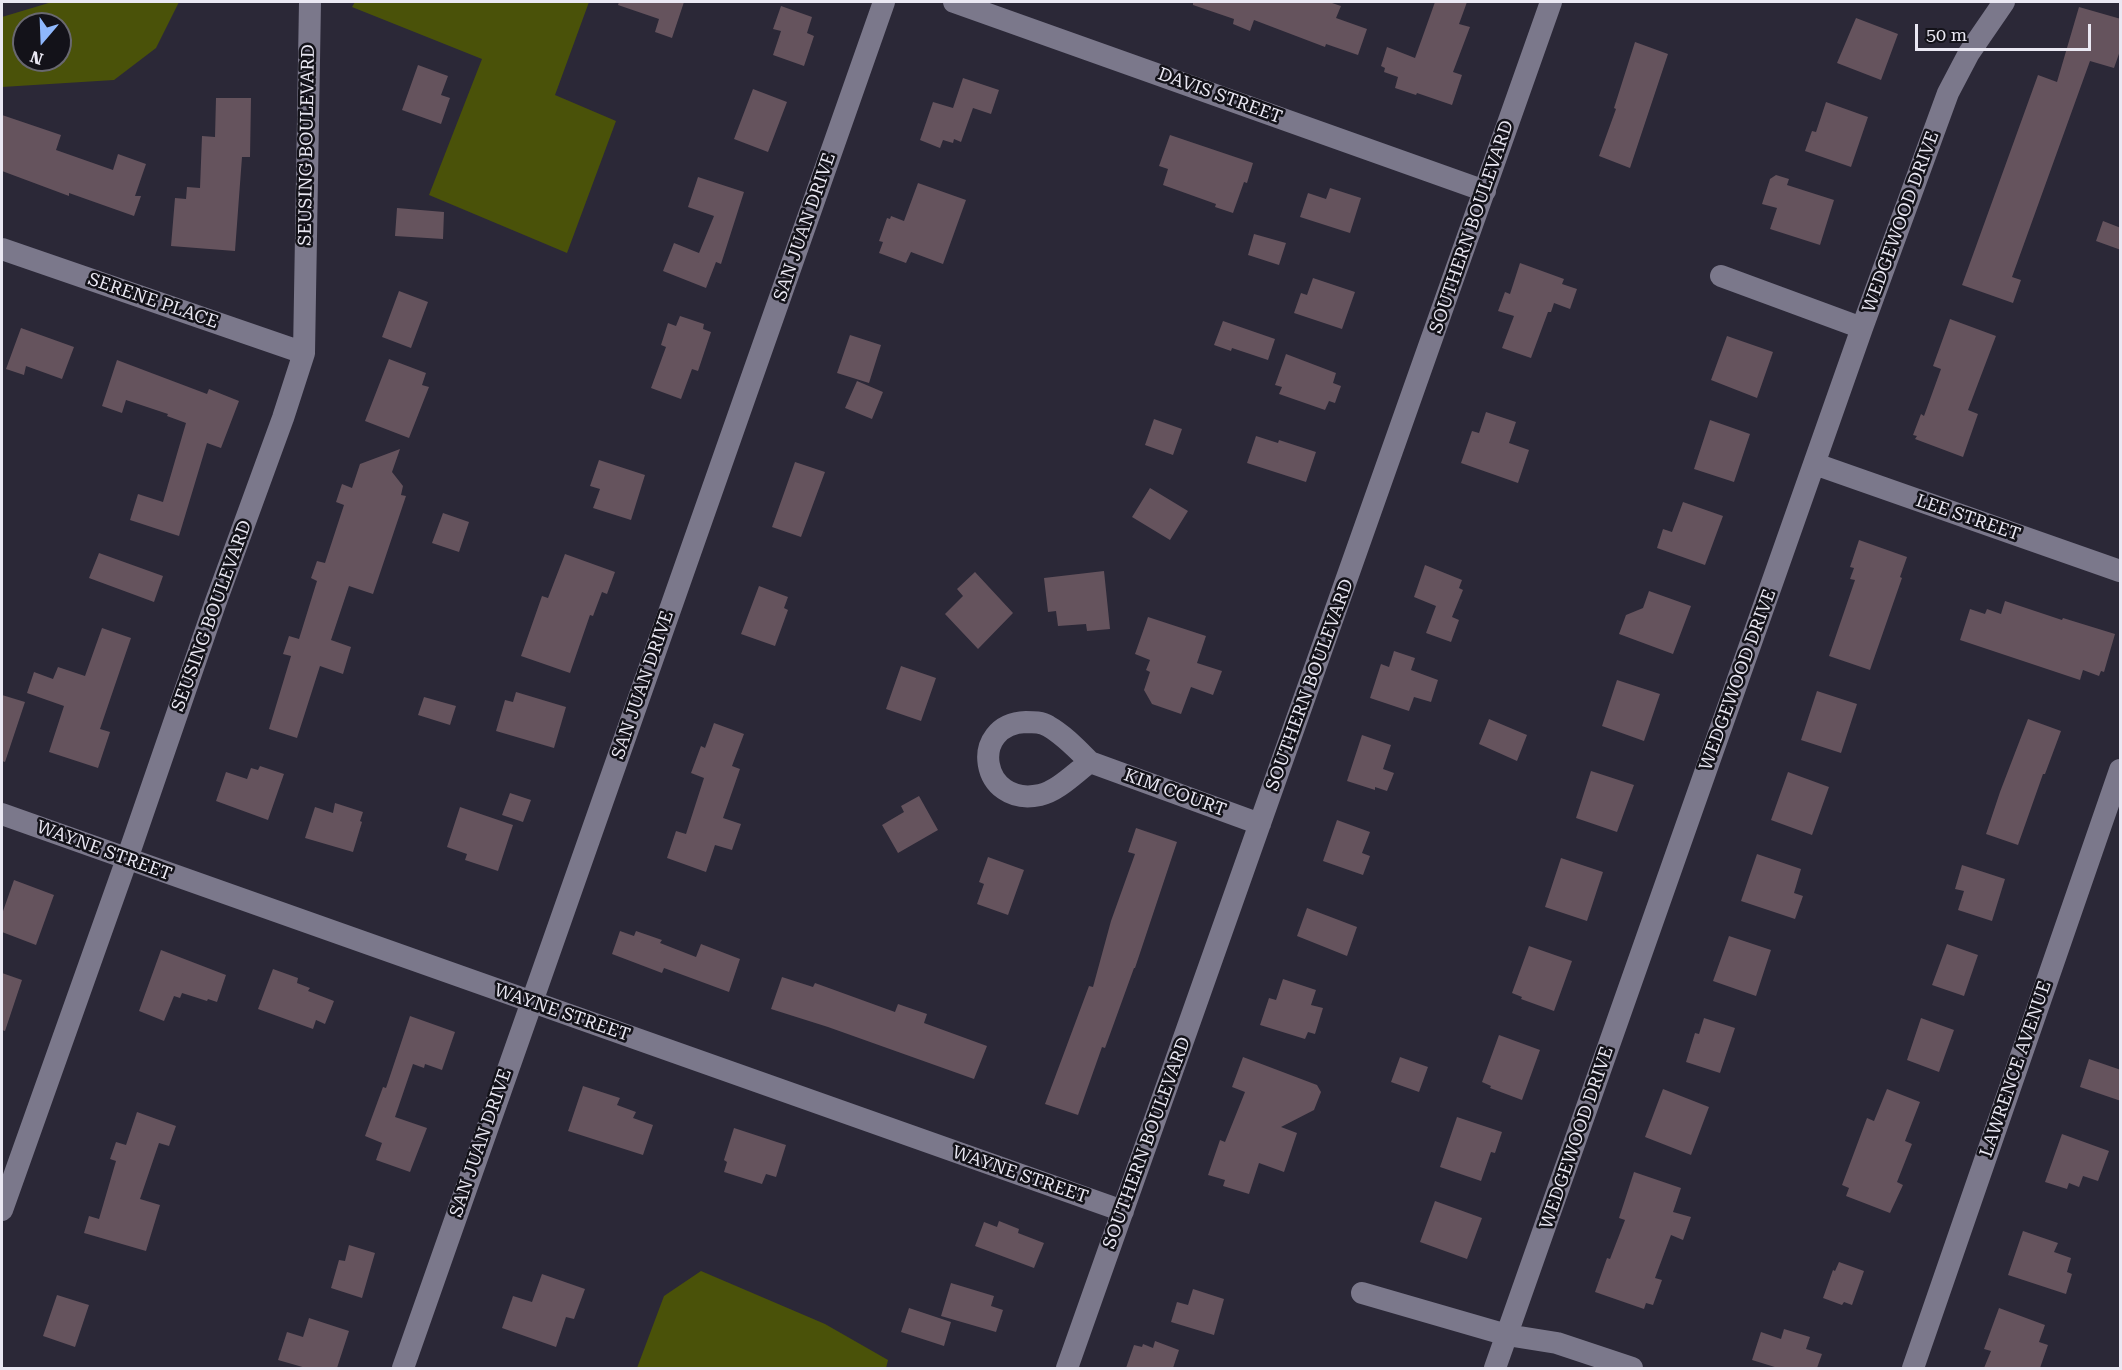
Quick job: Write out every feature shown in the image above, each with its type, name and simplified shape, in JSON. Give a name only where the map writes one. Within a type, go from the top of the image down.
[{"type":"street","name":"SEUSING BOULEVARD","points":[[2,1210],[304,353],[310,2]]},
{"type":"street","name":"SAN JUAN DRIVE","points":[[403,1368],[884,2]]},
{"type":"street","name":"DAVIS STREET","points":[[954,2],[1485,190]]},
{"type":"street","name":"SOUTHERN BOULEVARD","points":[[1067,1368],[1551,2]]},
{"type":"street","name":"WEDGEWOOD DRIVE","points":[[1496,1368],[1862,328],[1948,93],[1969,53],[2004,2]]},
{"type":"street","name":"SERENE PLACE","points":[[2,249],[304,353]]},
{"type":"street","points":[[1721,276],[1862,328]]},
{"type":"street","name":"LEE STREET","points":[[1815,464],[2121,572]]},
{"type":"street","name":"KIM COURT","points":[[1090,762],[1260,824]]},
{"type":"street","name":"LAWRENCE AVENUE","points":[[1913,1368],[2121,770]]},
{"type":"street","name":"WAYNE STREET","points":[[2,814],[1123,1211]]},
{"type":"street","points":[[1362,1293],[1507,1335],[1557,1342],[1632,1368]]},
{"type":"green space","points":[[52,2],[179,2],[156,48],[114,80],[2,87],[2,17],[12,14],[12,72],[72,72],[72,12],[19,12]]},
{"type":"green space","points":[[355,2],[589,2],[555,95],[616,121],[567,253],[429,195],[482,59],[352,7]]},
{"type":"green space","points":[[701,1271],[825,1324],[888,1360],[886,1368],[637,1368],[664,1296]]},
{"type":"building","points":[[619,2],[684,2],[672,38],[655,32],[659,19],[618,5]]},
{"type":"building","points":[[1193,2],[1329,2],[1341,6],[1336,18],[1367,29],[1358,55],[1326,44],[1325,47],[1254,20],[1250,31],[1233,24],[1234,19],[1193,5]]},
{"type":"building","points":[[1435,2],[1467,2],[1459,24],[1470,27],[1453,72],[1462,75],[1452,105],[1395,88],[1398,77],[1384,72],[1385,68],[1381,66],[1387,47],[1415,58]]},
{"type":"building","points":[[781,6],[812,17],[807,33],[814,36],[804,66],[773,55],[781,31],[773,29]]},
{"type":"building","points":[[2079,7],[2121,19],[2121,48],[2114,68],[2090,61],[2012,277],[2021,280],[2013,303],[1962,285],[2038,75],[2057,82]]},
{"type":"building","points":[[1856,18],[1898,34],[1881,80],[1837,63]]},
{"type":"building","points":[[1635,42],[1668,54],[1630,168],[1599,156],[1616,109],[1614,108]]},
{"type":"building","points":[[418,65],[448,76],[441,95],[450,98],[441,124],[402,110]]},
{"type":"building","points":[[963,78],[999,90],[991,114],[973,108],[961,142],[954,139],[953,143],[943,140],[940,148],[920,140],[933,102],[953,108]]},
{"type":"building","points":[[753,89],[787,102],[768,152],[734,139]]},
{"type":"building","points":[[216,98],[251,98],[250,157],[242,157],[235,251],[171,246],[175,198],[186,199],[187,187],[200,188],[202,136],[215,137]]},
{"type":"building","points":[[1826,102],[1868,117],[1851,167],[1805,151],[1812,131],[1816,132]]},
{"type":"building","points":[[2,115],[61,135],[56,150],[113,170],[118,154],[146,164],[135,196],[141,196],[134,216],[69,193],[69,196],[2,171]]},
{"type":"building","points":[[1170,135],[1253,163],[1247,183],[1244,182],[1233,213],[1215,207],[1216,204],[1163,185],[1168,169],[1159,166]]},
{"type":"building","points":[[1776,175],[1789,179],[1787,185],[1834,200],[1820,245],[1770,229],[1777,208],[1762,204],[1770,179]]},
{"type":"building","points":[[698,177],[744,192],[721,264],[716,262],[706,288],[663,271],[674,243],[699,253],[714,216],[688,207]]},
{"type":"building","points":[[918,183],[966,200],[943,264],[911,252],[906,263],[879,253],[883,242],[879,241],[887,218],[890,219],[891,216],[904,221]]},
{"type":"building","points":[[1330,188],[1361,198],[1350,233],[1300,217],[1308,193],[1326,199]]},
{"type":"building","points":[[397,208],[444,212],[443,239],[395,236]]},
{"type":"building","points":[[2103,221],[2121,228],[2121,250],[2096,241]]},
{"type":"building","points":[[1254,234],[1286,243],[1279,265],[1248,255]]},
{"type":"building","points":[[1520,263],[1564,279],[1562,284],[1577,289],[1570,309],[1554,303],[1551,312],[1548,312],[1531,358],[1502,348],[1514,316],[1498,311],[1505,292],[1510,294]]},
{"type":"building","points":[[1313,278],[1355,292],[1342,329],[1294,313],[1301,293],[1307,295]]},
{"type":"building","points":[[399,291],[428,302],[411,348],[382,337]]},
{"type":"building","points":[[680,316],[704,324],[703,329],[711,332],[698,371],[692,369],[681,399],[651,388],[666,347],[661,345],[668,323],[676,326]]},
{"type":"building","points":[[1950,319],[1996,336],[1968,410],[1978,414],[1963,457],[1915,439],[1917,436],[1913,435],[1921,414],[1924,416],[1941,369],[1933,366]]},
{"type":"building","points":[[1223,321],[1275,339],[1268,360],[1232,348],[1231,351],[1214,345]]},
{"type":"building","points":[[21,328],[74,347],[62,379],[26,366],[24,375],[6,369]]},
{"type":"building","points":[[850,335],[881,345],[869,383],[837,373]]},
{"type":"building","points":[[1727,336],[1773,352],[1757,398],[1711,380]]},
{"type":"building","points":[[1286,354],[1336,373],[1333,383],[1341,386],[1335,403],[1329,401],[1325,410],[1279,394],[1282,387],[1275,385]]},
{"type":"building","points":[[389,359],[426,373],[422,385],[429,387],[409,438],[365,421]]},
{"type":"building","points":[[117,360],[207,394],[209,389],[239,401],[221,448],[207,443],[179,536],[130,520],[138,494],[163,502],[186,423],[167,416],[168,414],[126,400],[122,413],[102,406]]},
{"type":"building","points":[[857,381],[883,392],[872,419],[845,408]]},
{"type":"building","points":[[1486,412],[1516,422],[1509,443],[1529,450],[1518,483],[1461,463],[1472,431],[1479,433]]},
{"type":"building","points":[[1154,419],[1182,429],[1173,455],[1145,445]]},
{"type":"building","points":[[1710,420],[1750,434],[1734,482],[1694,469]]},
{"type":"building","points":[[1256,436],[1278,443],[1279,440],[1316,452],[1306,482],[1247,463]]},
{"type":"building","points":[[400,449],[392,472],[403,486],[401,495],[406,496],[373,594],[349,586],[331,640],[351,647],[343,674],[320,666],[297,738],[269,729],[291,656],[283,654],[289,636],[299,639],[317,581],[311,578],[317,561],[325,563],[344,505],[336,502],[342,484],[352,488],[360,464]]},
{"type":"building","points":[[599,460],[645,475],[631,520],[593,508],[600,489],[590,486]]},
{"type":"building","points":[[795,462],[825,472],[801,537],[772,527]]},
{"type":"building","points":[[1150,488],[1188,511],[1170,540],[1132,517]]},
{"type":"building","points":[[1683,502],[1723,516],[1705,565],[1657,548],[1663,529],[1672,532]]},
{"type":"building","points":[[443,513],[469,522],[459,552],[432,543]]},
{"type":"building","points":[[1859,540],[1907,557],[1870,670],[1829,656],[1855,580],[1850,579],[1854,568],[1850,567]]},
{"type":"building","points":[[99,553],[163,576],[154,602],[89,578]]},
{"type":"building","points":[[565,554],[615,572],[607,594],[602,592],[593,616],[590,615],[570,673],[521,656],[542,596],[548,598]]},
{"type":"building","points":[[1425,565],[1462,580],[1459,588],[1463,590],[1452,617],[1459,620],[1451,642],[1426,633],[1436,606],[1414,597]]},
{"type":"building","points":[[1104,571],[1110,629],[1087,631],[1086,624],[1058,626],[1056,611],[1048,612],[1044,578]]},
{"type":"building","points":[[975,572],[1013,613],[978,649],[945,614],[963,596],[957,589]]},
{"type":"building","points":[[759,586],[788,597],[784,608],[788,610],[775,646],[741,634]]},
{"type":"building","points":[[1649,591],[1691,606],[1673,654],[1619,634],[1626,615],[1643,608]]},
{"type":"building","points":[[2005,601],[2062,620],[2063,618],[2115,634],[2104,672],[2101,671],[2099,676],[2083,670],[2080,680],[1960,640],[1970,609],[1985,614],[1987,609],[2001,614]]},
{"type":"building","points":[[1148,617],[1206,636],[1197,663],[1222,671],[1213,695],[1191,687],[1181,714],[1152,704],[1144,690],[1150,672],[1146,670],[1150,660],[1135,654]]},
{"type":"building","points":[[102,628],[131,638],[100,729],[110,732],[98,768],[49,752],[64,706],[27,693],[34,672],[53,679],[58,667],[85,676]]},
{"type":"building","points":[[1394,651],[1415,658],[1411,670],[1438,680],[1431,702],[1414,697],[1409,711],[1370,698],[1381,664],[1389,667]]},
{"type":"building","points":[[901,666],[936,678],[921,721],[886,709]]},
{"type":"building","points":[[1617,680],[1660,694],[1644,741],[1602,726]]},
{"type":"building","points":[[1817,691],[1857,704],[1841,753],[1801,740]]},
{"type":"building","points":[[516,692],[566,707],[554,748],[496,731],[505,700],[513,702]]},
{"type":"building","points":[[2,695],[25,702],[5,762],[2,761]]},
{"type":"building","points":[[424,697],[456,706],[450,725],[418,715]]},
{"type":"building","points":[[1489,719],[1527,735],[1517,761],[1479,744]]},
{"type":"building","points":[[2028,719],[2061,731],[2018,845],[1986,834]]},
{"type":"building","points":[[714,723],[744,734],[732,766],[740,769],[723,818],[741,824],[732,850],[715,845],[706,872],[667,858],[676,831],[686,834],[704,778],[691,773],[701,746],[705,748]]},
{"type":"building","points":[[1362,735],[1391,745],[1383,769],[1394,773],[1387,791],[1375,787],[1375,790],[1347,781]]},
{"type":"building","points":[[260,766],[284,774],[268,820],[216,801],[226,772],[247,779],[251,768],[258,770]]},
{"type":"building","points":[[1591,771],[1634,785],[1617,832],[1576,818]]},
{"type":"building","points":[[1788,772],[1829,787],[1812,835],[1771,820]]},
{"type":"building","points":[[510,793],[531,800],[523,822],[502,815]]},
{"type":"building","points":[[919,796],[938,830],[898,853],[882,825],[904,812],[901,806]]},
{"type":"building","points":[[335,803],[363,812],[353,852],[305,838],[315,807],[333,813]]},
{"type":"building","points":[[460,807],[513,825],[498,871],[465,860],[467,854],[447,847]]},
{"type":"building","points":[[1337,820],[1370,832],[1362,853],[1370,856],[1363,875],[1323,861]]},
{"type":"building","points":[[1136,828],[1177,842],[1135,968],[1105,1048],[1102,1047],[1078,1115],[1045,1104],[1089,986],[1093,987],[1111,921],[1135,854],[1128,852]]},
{"type":"building","points":[[1757,854],[1801,869],[1794,893],[1803,896],[1795,919],[1741,901]]},
{"type":"building","points":[[988,857],[1024,870],[1008,915],[977,904],[984,884],[979,882]]},
{"type":"building","points":[[1561,858],[1603,872],[1587,921],[1545,907]]},
{"type":"building","points":[[1962,865],[2005,879],[1992,921],[1958,910],[1964,891],[1955,889]]},
{"type":"building","points":[[14,880],[54,895],[36,945],[2,932],[2,914]]},
{"type":"building","points":[[1307,908],[1357,927],[1347,956],[1297,936]]},
{"type":"building","points":[[620,931],[634,936],[636,931],[662,940],[660,943],[696,957],[701,944],[740,959],[729,992],[664,968],[662,973],[612,954]]},
{"type":"building","points":[[1729,936],[1771,950],[1756,996],[1713,981]]},
{"type":"building","points":[[1947,944],[1978,955],[1964,996],[1932,985]]},
{"type":"building","points":[[1529,946],[1572,961],[1554,1011],[1521,999],[1522,997],[1512,993]]},
{"type":"building","points":[[161,950],[226,975],[217,1002],[182,993],[180,998],[174,996],[164,1021],[139,1011]]},
{"type":"building","points":[[273,969],[298,978],[297,983],[310,988],[308,991],[334,1001],[325,1024],[316,1020],[313,1029],[258,1009]]},
{"type":"building","points":[[2,973],[22,980],[5,1031],[2,1030]]},
{"type":"building","points":[[782,977],[813,987],[815,983],[895,1012],[898,1004],[927,1014],[924,1023],[987,1046],[974,1079],[771,1009]]},
{"type":"building","points":[[1283,979],[1316,990],[1311,1005],[1323,1008],[1315,1034],[1308,1032],[1305,1039],[1260,1025],[1269,998],[1276,1000]]},
{"type":"building","points":[[410,1016],[455,1032],[442,1070],[425,1064],[424,1068],[413,1064],[395,1117],[427,1128],[410,1172],[376,1160],[382,1143],[365,1136],[383,1087],[386,1088]]},
{"type":"building","points":[[1704,1018],[1735,1028],[1720,1073],[1686,1062],[1695,1033],[1699,1034]]},
{"type":"building","points":[[1921,1018],[1954,1030],[1939,1072],[1907,1060]]},
{"type":"building","points":[[1499,1035],[1540,1050],[1522,1100],[1490,1088],[1491,1086],[1482,1082]]},
{"type":"building","points":[[1243,1057],[1317,1085],[1321,1092],[1314,1110],[1281,1127],[1297,1133],[1284,1172],[1259,1163],[1249,1194],[1223,1186],[1225,1180],[1208,1175],[1220,1140],[1225,1142],[1245,1092],[1232,1087]]},
{"type":"building","points":[[1400,1057],[1428,1067],[1419,1092],[1391,1082]]},
{"type":"building","points":[[2089,1059],[2121,1070],[2121,1101],[2080,1087]]},
{"type":"building","points":[[583,1086],[620,1098],[617,1105],[636,1112],[633,1118],[653,1125],[643,1155],[568,1131]]},
{"type":"building","points":[[1663,1089],[1709,1107],[1691,1155],[1645,1137]]},
{"type":"building","points":[[1887,1089],[1920,1102],[1905,1141],[1912,1144],[1897,1182],[1903,1185],[1890,1213],[1846,1196],[1849,1188],[1842,1185],[1867,1118],[1874,1121]]},
{"type":"building","points":[[137,1112],[176,1126],[169,1146],[159,1143],[140,1199],[160,1205],[146,1251],[84,1233],[89,1216],[99,1219],[116,1161],[110,1159],[116,1142],[126,1145]]},
{"type":"building","points":[[1457,1117],[1502,1132],[1495,1153],[1491,1152],[1481,1181],[1440,1167]]},
{"type":"building","points":[[734,1128],[786,1145],[776,1177],[766,1174],[762,1184],[724,1172],[727,1162],[724,1160]]},
{"type":"building","points":[[2062,1134],[2109,1151],[2098,1181],[2083,1176],[2079,1187],[2069,1183],[2067,1189],[2045,1182]]},
{"type":"building","points":[[1634,1172],[1681,1188],[1673,1212],[1691,1217],[1683,1240],[1671,1235],[1655,1278],[1662,1280],[1653,1305],[1646,1303],[1644,1309],[1595,1292],[1607,1258],[1610,1259],[1625,1220],[1619,1218]]},
{"type":"building","points":[[1435,1201],[1482,1218],[1467,1259],[1420,1242]]},
{"type":"building","points":[[999,1221],[1019,1229],[1018,1233],[1044,1243],[1034,1268],[975,1246],[984,1222],[997,1227]]},
{"type":"building","points":[[2023,1231],[2058,1243],[2054,1252],[2071,1258],[2067,1272],[2072,1274],[2066,1294],[2008,1275]]},
{"type":"building","points":[[349,1245],[375,1253],[362,1298],[331,1288],[339,1260],[345,1261]]},
{"type":"building","points":[[1839,1262],[1864,1271],[1852,1305],[1844,1302],[1842,1305],[1823,1298],[1833,1270],[1835,1271]]},
{"type":"building","points":[[542,1274],[585,1289],[574,1319],[566,1317],[556,1347],[502,1328],[513,1296],[532,1302]]},
{"type":"building","points":[[951,1283],[994,1296],[991,1306],[1003,1310],[996,1332],[941,1316]]},
{"type":"building","points":[[1193,1289],[1224,1299],[1214,1335],[1171,1322],[1177,1302],[1188,1305]]},
{"type":"building","points":[[57,1295],[89,1305],[75,1347],[43,1336]]},
{"type":"building","points":[[909,1308],[951,1322],[944,1346],[901,1332]]},
{"type":"building","points":[[1999,1308],[2045,1325],[2039,1342],[2048,1345],[2040,1368],[1984,1368],[1991,1351],[1984,1349]]},
{"type":"building","points":[[309,1318],[349,1331],[337,1368],[306,1368],[278,1360],[287,1332],[303,1337]]},
{"type":"building","points":[[1784,1329],[1810,1337],[1806,1349],[1822,1354],[1817,1368],[1778,1368],[1752,1360],[1761,1332],[1781,1339]]},
{"type":"building","points":[[1155,1341],[1179,1350],[1173,1368],[1126,1368],[1134,1345],[1142,1347],[1143,1344],[1153,1348]]}]
